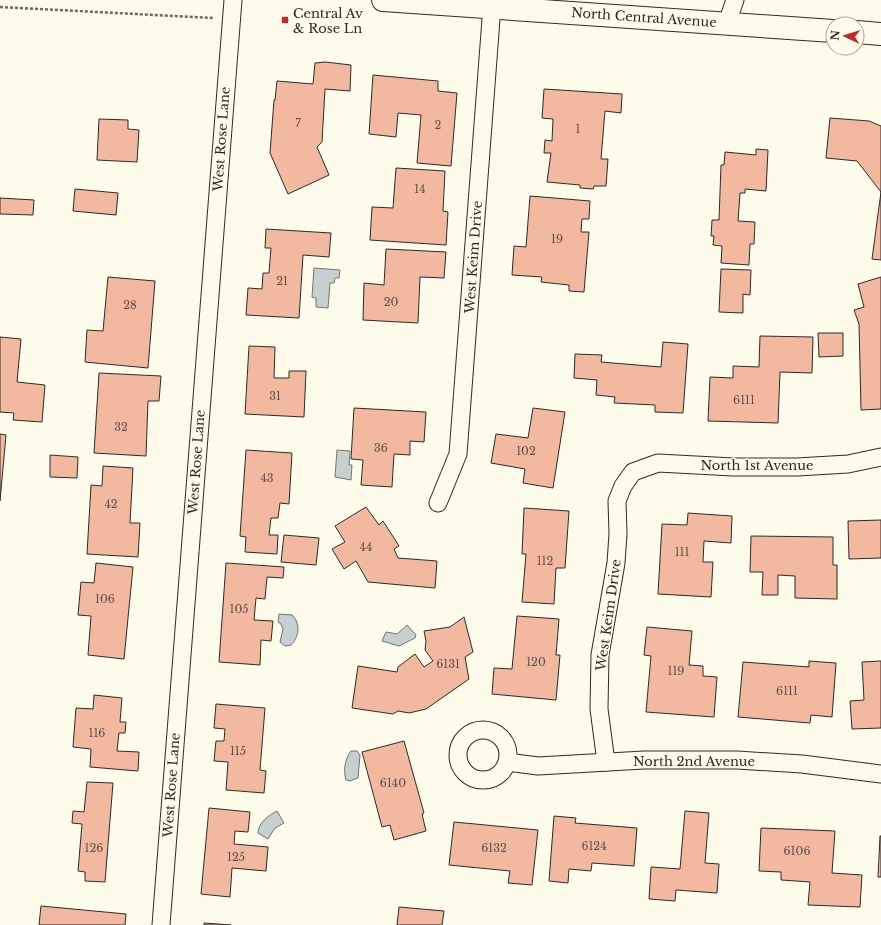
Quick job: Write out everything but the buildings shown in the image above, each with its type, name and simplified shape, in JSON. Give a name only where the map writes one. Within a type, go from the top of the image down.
[{"type":"main road","name":"North Central Avenue","points":[[383,0],[492,6],[580,6],[727,23],[825,30]]},
{"type":"main road","points":[[865,33],[881,34]]},
{"type":"street","name":"West Rose Lane","points":[[161,925],[233,0]]},
{"type":"street","points":[[723,0],[727,23]]},
{"type":"street","points":[[727,23],[735,0]]},
{"type":"street","name":"West Keim Drive","points":[[438,503],[458,454],[492,6]]},
{"type":"street","name":"North 1st Avenue","points":[[633,472],[658,463],[733,467],[790,467],[848,464],[881,457]]},
{"type":"street","name":"West Keim Drive","points":[[606,762],[599,709],[600,655],[616,563],[618,534],[617,501],[623,486],[633,472]]},
{"type":"street","name":"North 2nd Avenue","points":[[507,762],[538,766],[682,759],[737,760],[810,765],[881,774]]},
{"type":"path","points":[[0,7],[213,18],[215,12]]},
{"type":"shaded area","points":[[314,268],[340,270],[339,278],[335,278],[334,283],[330,283],[328,308],[316,307],[316,298],[312,297]]},
{"type":"shaded area","points":[[337,450],[350,451],[349,465],[352,465],[351,480],[335,477]]},
{"type":"shaded area","points":[[279,614],[292,615],[297,623],[298,631],[296,639],[291,645],[285,646],[280,642],[283,629],[281,624],[278,622]]},
{"type":"shaded area","points":[[407,625],[416,635],[415,638],[399,646],[382,641],[386,632],[397,634]]},
{"type":"shaded area","points":[[351,751],[357,751],[360,755],[358,778],[350,781],[346,780],[345,765]]},
{"type":"shaded area","points":[[277,811],[284,823],[275,828],[268,839],[258,833],[258,829],[264,820]]},
{"type":"place","name":"Central Av & Rose Ln","points":[[285,20]]}]
